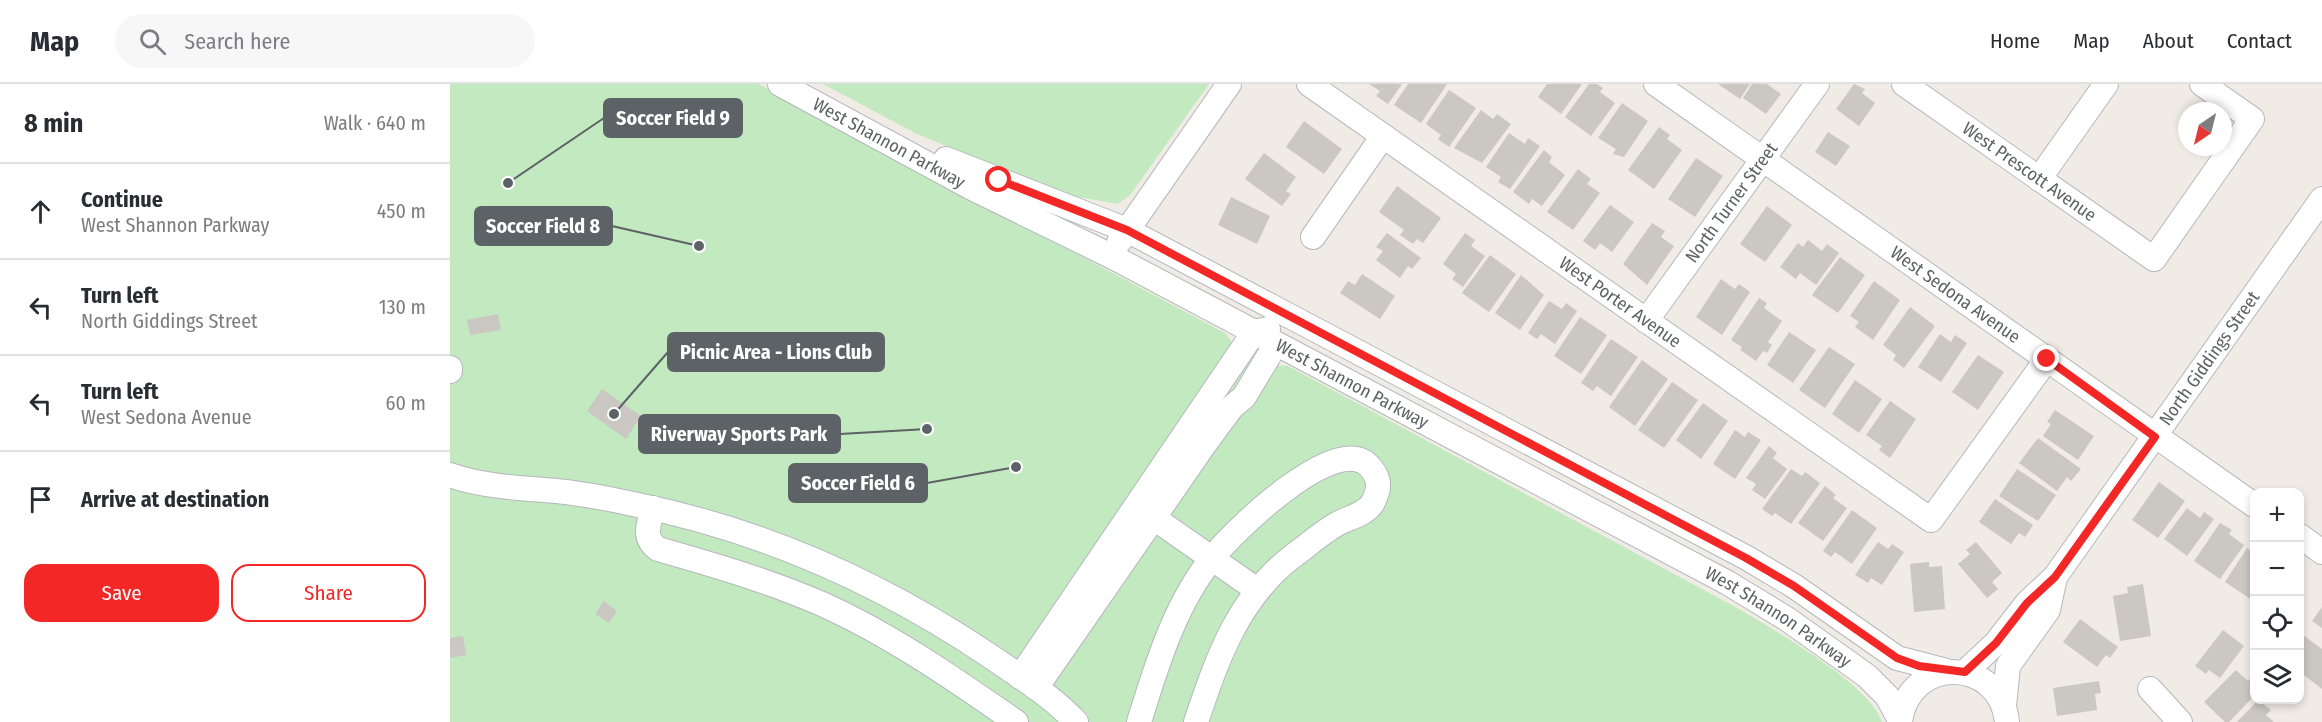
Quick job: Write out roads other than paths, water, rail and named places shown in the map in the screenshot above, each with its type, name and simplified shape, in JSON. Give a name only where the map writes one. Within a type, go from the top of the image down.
[{"type":"street","name":"West Shannon Parkway","points":[[780,84],[972,188],[1111,256],[1757,600],[1872,681],[1887,696],[1900,721]]},
{"type":"street","name":"West Shannon Parkway","points":[[800,84],[949,160],[1127,230],[1746,558],[1794,586],[1897,658],[1982,679],[1995,691],[2006,714]]},
{"type":"street","points":[[1111,256],[1228,84]]},
{"type":"street","name":"West Porter Avenue","points":[[1309,84],[1930,520],[2047,359]]},
{"type":"street","name":"West Sedona Avenue","points":[[1656,84],[2250,503]]},
{"type":"street","name":"North Turner Street","points":[[1646,321],[1817,84]]},
{"type":"street","points":[[2039,179],[2106,84]]},
{"type":"street","name":"West Prescott Avenue","points":[[1919,88],[2039,179],[2154,259],[2252,119],[2202,84]]},
{"type":"street","points":[[1313,237],[1383,136]]},
{"type":"street","name":"North Giddings Street","points":[[1900,721],[1904,702],[1915,687],[1930,676],[1956,672],[1996,643],[2027,603],[2055,577],[2322,199]]},
{"type":"street","points":[[1028,682],[1145,512],[1254,332],[1272,328],[1294,333],[1400,389],[1426,389]]},
{"type":"street","points":[[1145,512],[1204,445],[1232,407],[1244,397],[1276,344]]},
{"type":"street","points":[[1139,722],[1170,631],[1186,599],[1212,558],[1246,521],[1296,482],[1338,460],[1352,457],[1366,462],[1376,474],[1378,489],[1372,504],[1361,513],[1335,525],[1290,558],[1257,590],[1225,641],[1214,666],[1196,722]]},
{"type":"street","points":[[450,475],[487,484],[568,492],[653,508],[719,525],[795,550],[876,588],[930,618],[1028,682],[1076,722]]},
{"type":"street","points":[[653,508],[647,535],[650,544],[658,549],[786,590],[867,627],[910,651],[1016,722]]},
{"type":"street","points":[[1145,512],[1257,590]]},
{"type":"street","points":[[2304,539],[2322,552]]},
{"type":"street","name":"North Giddings Street","points":[[2006,714],[2008,666],[2013,654],[2048,610],[2055,577]]},
{"type":"street","points":[[910,651],[930,618]]},
{"type":"street","points":[[2150,689],[2180,722]]},
{"type":"place","name":"Soccer Field 9","points":[[508,183]]},
{"type":"place","name":"Soccer Field 8","points":[[699,246]]},
{"type":"place","name":"Picnic Area - Lions Club","points":[[614,414]]},
{"type":"place","name":"Riverway Sports Park","points":[[927,429]]},
{"type":"place","name":"Soccer Field 6","points":[[1016,467]]}]
